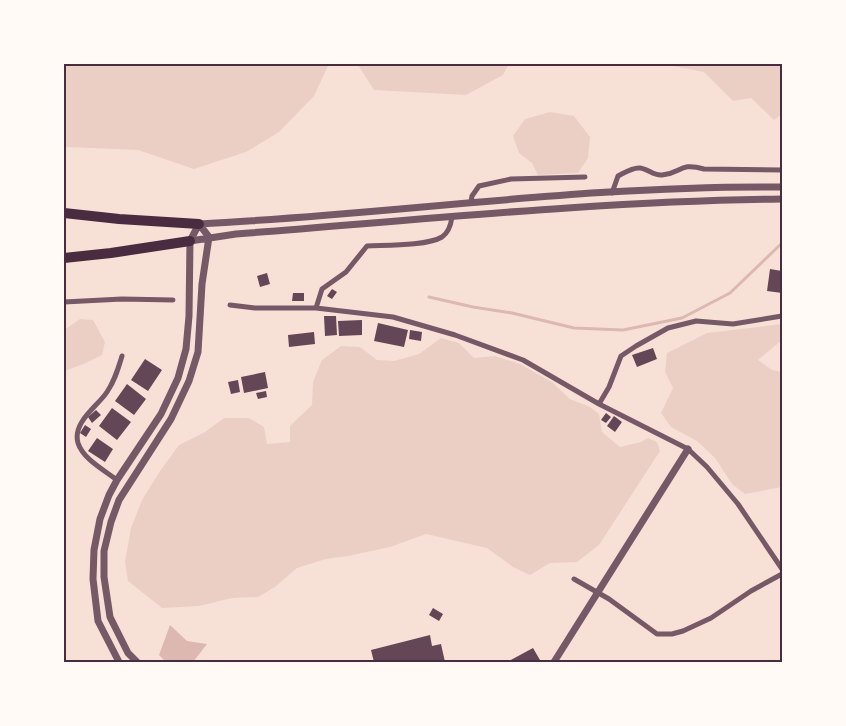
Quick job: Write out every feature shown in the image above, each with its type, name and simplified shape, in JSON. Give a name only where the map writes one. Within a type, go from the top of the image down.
[{"type":"highway","points":[[64,213],[198,224]]},
{"type":"highway","points":[[64,258],[190,241]]},
{"type":"street","points":[[612,193],[618,176],[631,169],[640,168],[660,176],[672,173],[683,166],[782,170]]},
{"type":"street","points":[[471,202],[472,196],[479,186],[511,179],[585,177]]},
{"type":"street","points":[[198,224],[471,202],[612,193],[782,187]]},
{"type":"street","points":[[190,241],[209,237],[597,205],[700,200],[782,199]]},
{"type":"street","points":[[316,308],[322,289],[346,272],[367,246],[427,242],[442,237],[451,226],[452,217]]},
{"type":"street","points":[[137,662],[128,653],[110,617],[104,577],[104,551],[119,500],[171,420],[189,382],[198,352],[202,284],[209,237],[198,224]]},
{"type":"street","points":[[119,662],[98,621],[92,579],[94,550],[100,519],[109,495],[161,414],[178,378],[186,350],[189,316],[190,241],[198,224]]},
{"type":"street","points":[[64,302],[122,299],[173,300]]},
{"type":"street","points":[[230,305],[255,308],[316,308],[392,317],[455,335],[523,360],[599,404],[688,449],[707,467],[738,504],[782,569]]},
{"type":"street","points":[[599,404],[609,387],[622,356],[668,328],[696,322],[733,324],[782,316]]},
{"type":"street","points":[[117,480],[87,457],[78,443],[78,430],[116,377],[122,356]]},
{"type":"street","points":[[554,662],[688,449]]},
{"type":"street","points":[[574,579],[609,599],[657,634],[672,634],[710,618],[750,591],[782,574]]},
{"type":"shaded area","points":[[64,64],[329,64],[314,96],[279,132],[246,152],[194,169],[138,150],[66,147],[64,144]]},
{"type":"shaded area","points":[[346,64],[509,64],[503,75],[466,95],[374,90],[358,65]]},
{"type":"shaded area","points":[[663,64],[782,64],[782,114],[774,120],[751,98],[733,101],[704,72]]},
{"type":"shaded area","points":[[550,112],[574,116],[590,137],[588,158],[578,173],[538,175],[532,163],[519,153],[513,136],[525,119]]},
{"type":"shaded area","points":[[80,319],[93,320],[105,342],[102,355],[64,371],[64,330]]},
{"type":"shaded area","points":[[782,324],[782,340],[758,360],[772,370],[782,372],[782,487],[745,494],[732,484],[715,458],[697,441],[671,427],[661,413],[673,388],[665,372],[667,353],[707,333]]},
{"type":"shaded area","points":[[441,338],[459,343],[474,358],[495,356],[520,364],[552,382],[570,399],[590,407],[599,414],[602,432],[620,447],[641,442],[648,438],[657,442],[660,451],[599,545],[577,562],[550,563],[530,575],[513,567],[487,548],[426,534],[390,547],[326,559],[297,568],[275,587],[258,597],[232,598],[199,606],[162,608],[128,581],[125,562],[131,528],[142,500],[179,445],[205,432],[224,418],[249,418],[264,427],[267,444],[290,442],[290,426],[312,405],[313,382],[322,360],[341,346],[360,347],[377,360],[394,361],[419,354]]},
{"type":"shaded area","points":[[170,625],[187,641],[207,644],[193,662],[166,662],[159,655]]},
{"type":"building","points":[[770,269],[782,271],[782,293],[767,291]]},
{"type":"building","points":[[267,273],[270,284],[260,287],[257,276]]},
{"type":"building","points":[[332,289],[337,292],[332,299],[327,296]]},
{"type":"building","points":[[293,293],[304,293],[304,301],[292,301]]},
{"type":"building","points":[[324,316],[336,316],[337,335],[325,336]]},
{"type":"building","points":[[362,320],[362,335],[339,336],[338,321]]},
{"type":"building","points":[[378,323],[408,330],[404,347],[374,341]]},
{"type":"building","points":[[410,330],[422,332],[421,341],[409,339]]},
{"type":"building","points":[[314,332],[315,344],[289,347],[288,335]]},
{"type":"building","points":[[653,348],[657,359],[637,367],[632,355]]},
{"type":"building","points":[[145,359],[162,370],[148,391],[131,380]]},
{"type":"building","points":[[265,372],[268,388],[244,393],[241,377]]},
{"type":"building","points":[[238,380],[240,392],[231,394],[228,382]]},
{"type":"building","points":[[127,384],[146,399],[134,415],[115,401]]},
{"type":"building","points":[[266,391],[267,397],[258,399],[256,393]]},
{"type":"building","points":[[112,408],[131,422],[117,440],[99,426]]},
{"type":"building","points":[[96,410],[101,415],[92,423],[88,417]]},
{"type":"building","points":[[606,413],[611,417],[606,423],[601,420]]},
{"type":"building","points":[[614,416],[622,422],[615,432],[607,426]]},
{"type":"building","points":[[85,425],[91,429],[86,437],[80,433]]},
{"type":"building","points":[[97,438],[113,449],[105,462],[88,451]]},
{"type":"building","points":[[433,608],[443,614],[439,621],[429,615]]},
{"type":"building","points":[[430,635],[432,646],[441,644],[445,662],[374,662],[371,650]]},
{"type":"building","points":[[533,648],[540,660],[539,662],[507,662]]},
{"type":"waterway","points":[[429,297],[512,313],[574,328],[623,330],[682,318],[730,293],[782,243]]}]
